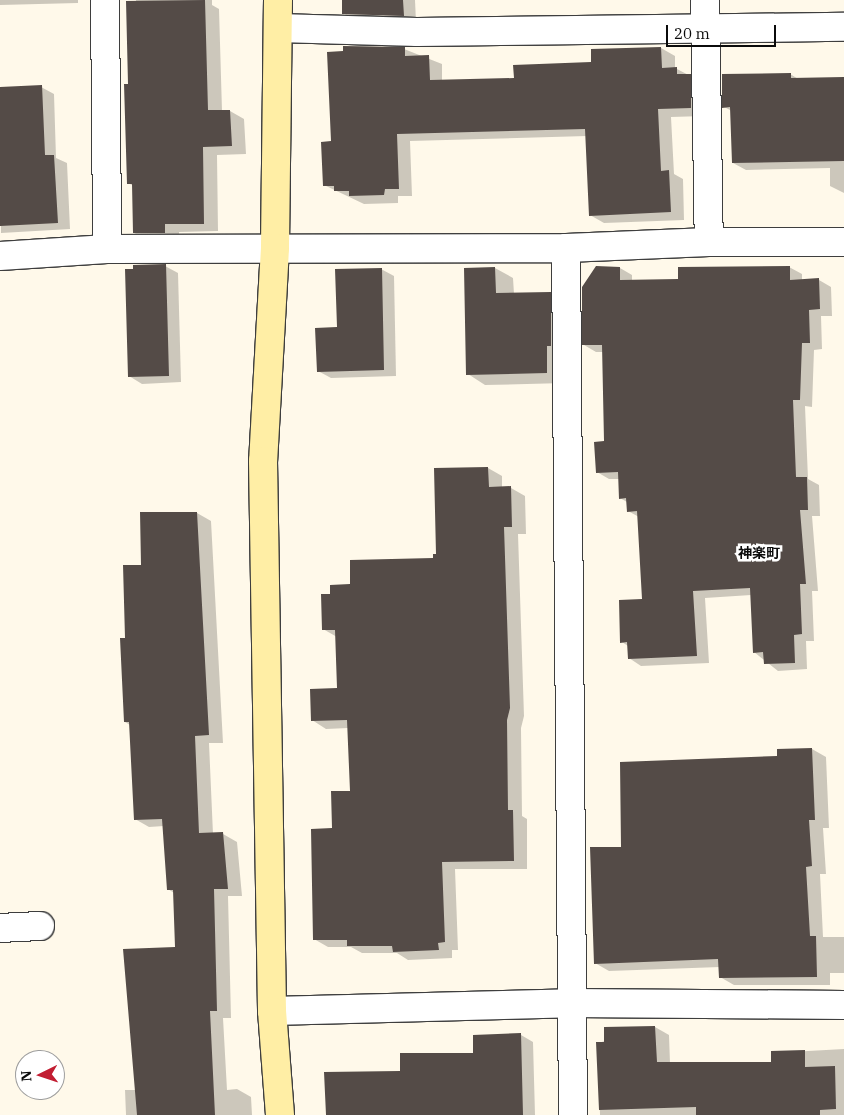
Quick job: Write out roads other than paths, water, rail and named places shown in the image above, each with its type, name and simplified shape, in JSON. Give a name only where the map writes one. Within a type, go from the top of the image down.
[{"type":"street","points":[[105,0],[107,249]]},
{"type":"street","points":[[278,0],[275,248],[263,461],[272,1011],[280,1115]]},
{"type":"street","points":[[704,0],[709,242]]},
{"type":"street","points":[[278,28],[417,32],[844,27]]},
{"type":"street","points":[[0,256],[107,249],[566,248],[709,242],[844,242]]},
{"type":"street","points":[[566,248],[573,1115]]},
{"type":"street","points":[[0,928],[40,926]]},
{"type":"street","points":[[272,1011],[572,1003],[844,1005]]},
{"type":"district","name":"神楽町","points":[[759,553]]}]
